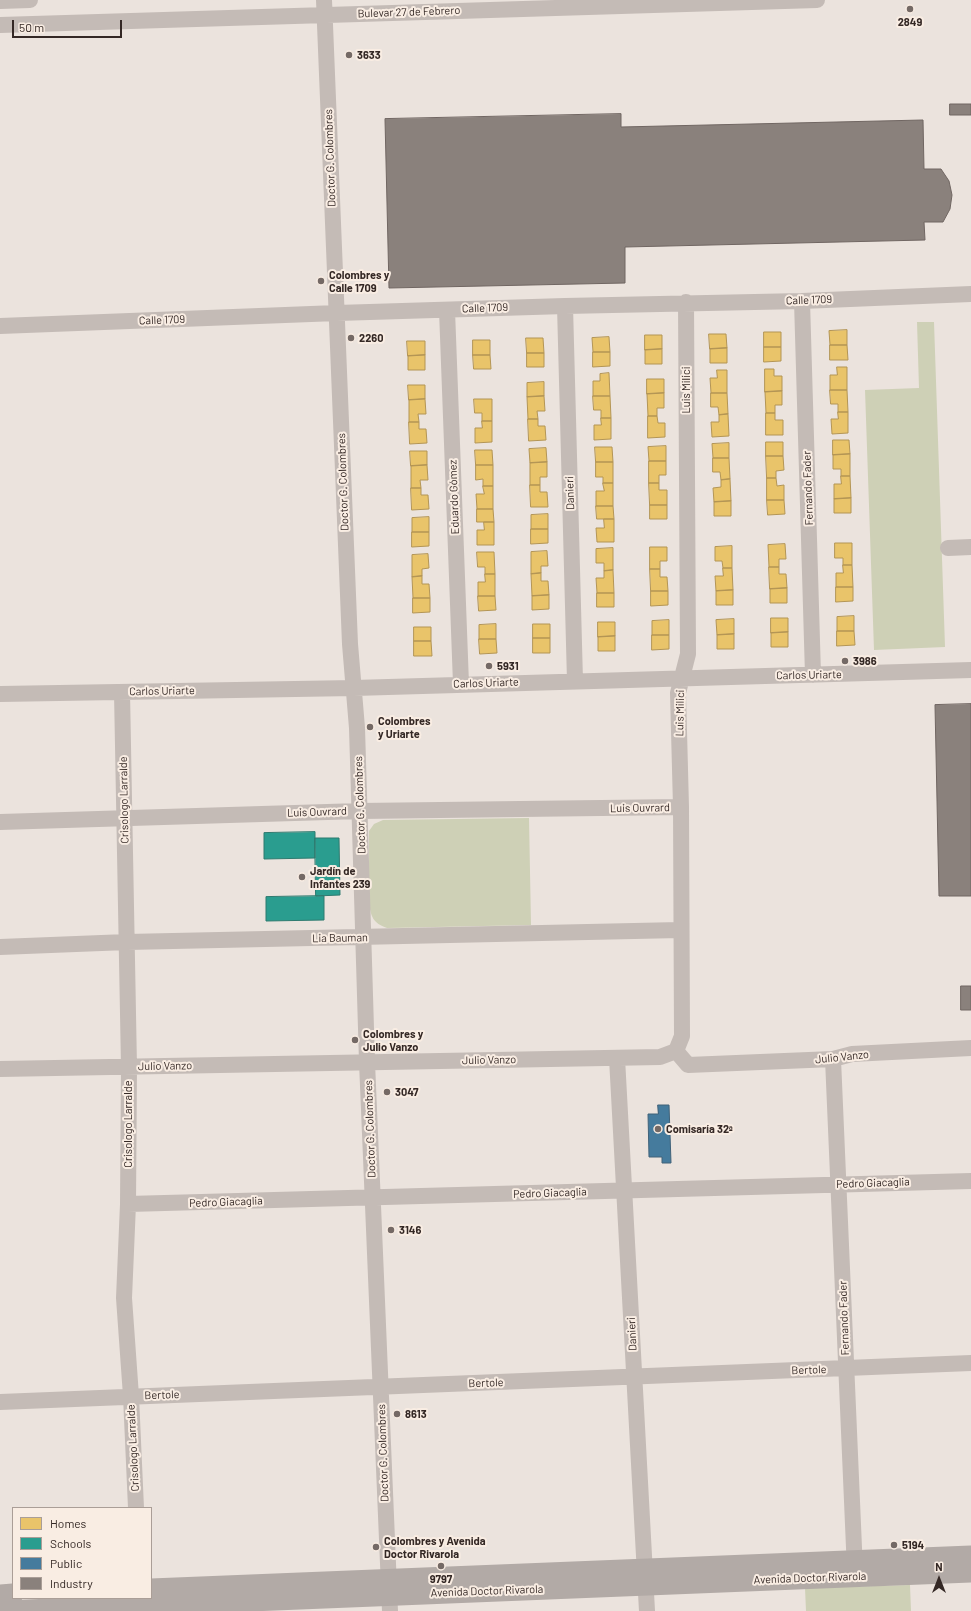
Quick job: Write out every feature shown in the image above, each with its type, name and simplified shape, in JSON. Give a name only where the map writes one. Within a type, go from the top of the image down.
[{"type":"main road","name":"Avenida Doctor Rivarola","points":[[855,1569],[971,1556]]},
{"type":"main road","name":"Avenida Doctor Rivarola","points":[[2,1611],[143,1601],[389,1595],[646,1577],[855,1569],[971,1572]]},
{"type":"main road","points":[[0,1595],[12,1594]]},
{"type":"street","points":[[0,1],[30,0]]},
{"type":"street","name":"Bulevar 27 de Febrero","points":[[0,24],[324,7],[817,0]]},
{"type":"street","name":"Doctor G. Colombres","points":[[324,7],[350,636],[360,811],[367,1062],[389,1595]]},
{"type":"street","name":"Calle 1709","points":[[0,326],[337,313],[686,302],[802,301],[971,294]]},
{"type":"street","name":"Fernando Fader","points":[[802,301],[813,675]]},
{"type":"street","name":"Luis Milici","points":[[676,1051],[682,1036],[680,930],[681,807],[678,693],[688,654],[686,302]]},
{"type":"street","name":"Danieri","points":[[565,306],[575,681]]},
{"type":"street","name":"Eduardo Gómez","points":[[447,310],[461,684]]},
{"type":"street","points":[[948,548],[971,547]]},
{"type":"street","name":"Carlos Uriarte","points":[[0,694],[354,688],[682,677],[971,670]]},
{"type":"street","name":"Crisologo Larralde","points":[[122,692],[129,1067],[128,1204],[124,1298],[131,1396],[136,1507]]},
{"type":"street","name":"Luis Ouvrard","points":[[0,822],[360,811],[681,807]]},
{"type":"street","name":"Lia Bauman","points":[[0,947],[127,942],[680,930]]},
{"type":"street","name":"Julio Vanzo","points":[[0,1069],[660,1057],[676,1051],[688,1065],[833,1059],[852,1054],[971,1048]]},
{"type":"street","name":"Danieri","points":[[617,1058],[647,1611]]},
{"type":"street","name":"Fernando Fader","points":[[833,1059],[855,1569]]},
{"type":"street","name":"Pedro Giacaglia","points":[[128,1204],[971,1181]]},
{"type":"street","name":"Bertole","points":[[0,1402],[971,1363]]},
{"type":"green space","points":[[917,322],[934,322],[945,647],[874,650],[865,390],[919,388]]},
{"type":"green space","points":[[529,818],[531,925],[387,928],[376,922],[374,919],[369,903],[369,831],[374,824],[383,820]]},
{"type":"green space","points":[[910,1585],[911,1611],[806,1611],[805,1588]]},
{"type":"building: Homes","points":[[847,330],[847,345],[830,345],[829,331]]},
{"type":"building: Homes","points":[[764,332],[781,332],[781,347],[764,347]]},
{"type":"building: Homes","points":[[709,334],[726,334],[727,348],[710,349]]},
{"type":"building: Homes","points":[[645,335],[662,335],[662,349],[645,350]]},
{"type":"building: Homes","points":[[609,337],[610,352],[593,352],[592,338]]},
{"type":"building: Homes","points":[[526,338],[543,338],[544,353],[527,353]]},
{"type":"building: Homes","points":[[473,340],[490,340],[490,355],[473,355]]},
{"type":"building: Homes","points":[[407,341],[425,341],[425,355],[408,356]]},
{"type":"building: Homes","points":[[830,345],[847,345],[848,360],[830,360]]},
{"type":"building: Homes","points":[[764,347],[781,347],[781,361],[764,362]]},
{"type":"building: Homes","points":[[727,348],[727,363],[710,363],[710,349]]},
{"type":"building: Homes","points":[[662,349],[662,364],[645,364],[645,350]]},
{"type":"building: Homes","points":[[593,352],[610,352],[610,366],[593,367]]},
{"type":"building: Homes","points":[[527,353],[544,353],[544,367],[527,367]]},
{"type":"building: Homes","points":[[425,355],[425,370],[408,370],[408,356]]},
{"type":"building: Homes","points":[[473,355],[490,355],[491,369],[474,369]]},
{"type":"building: Homes","points":[[837,367],[847,367],[847,390],[830,390],[830,375],[837,375]]},
{"type":"building: Homes","points":[[765,369],[774,369],[774,376],[782,376],[782,391],[765,392]]},
{"type":"building: Homes","points":[[717,370],[727,370],[727,393],[711,393],[710,378],[717,378]]},
{"type":"building: Homes","points":[[609,373],[610,396],[593,396],[593,381],[600,381],[600,374]]},
{"type":"building: Homes","points":[[647,379],[664,379],[664,393],[647,394]]},
{"type":"building: Homes","points":[[544,382],[544,396],[527,397],[527,383]]},
{"type":"building: Homes","points":[[408,385],[425,385],[425,399],[409,400]]},
{"type":"building: Homes","points":[[830,390],[847,390],[848,412],[838,412],[838,404],[831,404]]},
{"type":"building: Homes","points":[[782,391],[782,405],[775,405],[775,413],[766,413],[765,392]]},
{"type":"building: Homes","points":[[664,393],[664,408],[657,408],[657,416],[648,416],[647,394]]},
{"type":"building: Homes","points":[[711,393],[727,393],[728,414],[719,415],[718,407],[711,407]]},
{"type":"building: Homes","points":[[544,396],[545,411],[537,411],[538,419],[528,419],[527,397]]},
{"type":"building: Homes","points":[[593,396],[610,396],[611,418],[601,418],[601,410],[594,410]]},
{"type":"building: Homes","points":[[425,399],[426,414],[418,414],[419,422],[409,422],[409,400]]},
{"type":"building: Homes","points":[[474,399],[492,399],[492,421],[482,421],[482,413],[475,413]]},
{"type":"building: Homes","points":[[838,412],[848,412],[848,433],[832,434],[831,419],[838,419]]},
{"type":"building: Homes","points":[[766,413],[775,413],[775,420],[783,420],[783,435],[766,435]]},
{"type":"building: Homes","points":[[728,414],[729,436],[712,437],[711,422],[719,422],[719,415]]},
{"type":"building: Homes","points":[[648,416],[657,416],[658,423],[665,423],[665,437],[648,438]]},
{"type":"building: Homes","points":[[601,418],[611,418],[611,439],[594,440],[594,425],[601,425]]},
{"type":"building: Homes","points":[[528,419],[538,419],[538,426],[545,426],[546,440],[529,441]]},
{"type":"building: Homes","points":[[482,421],[492,421],[492,442],[475,443],[475,428],[482,428]]},
{"type":"building: Homes","points":[[409,422],[419,422],[419,429],[426,429],[427,443],[410,444]]},
{"type":"building: Homes","points":[[833,440],[849,440],[850,454],[833,455]]},
{"type":"building: Homes","points":[[766,442],[783,442],[783,456],[766,456]]},
{"type":"building: Homes","points":[[729,443],[729,458],[713,458],[712,444]]},
{"type":"building: Homes","points":[[666,446],[666,461],[649,461],[648,447]]},
{"type":"building: Homes","points":[[595,447],[612,447],[613,462],[596,462]]},
{"type":"building: Homes","points":[[546,448],[547,462],[530,463],[529,449]]},
{"type":"building: Homes","points":[[475,450],[492,450],[493,465],[476,465]]},
{"type":"building: Homes","points":[[410,451],[427,451],[427,465],[411,466]]},
{"type":"building: Homes","points":[[850,454],[850,476],[841,476],[841,469],[833,469],[833,455]]},
{"type":"building: Homes","points":[[766,456],[783,456],[784,470],[776,471],[776,478],[767,478]]},
{"type":"building: Homes","points":[[713,458],[729,458],[730,479],[721,480],[720,472],[713,472]]},
{"type":"building: Homes","points":[[649,461],[666,461],[666,475],[659,475],[659,483],[649,483]]},
{"type":"building: Homes","points":[[547,462],[547,477],[540,477],[540,485],[530,485],[530,463]]},
{"type":"building: Homes","points":[[596,462],[613,462],[613,483],[603,483],[603,477],[596,477]]},
{"type":"building: Homes","points":[[427,465],[428,480],[420,480],[421,488],[411,488],[411,466]]},
{"type":"building: Homes","points":[[476,465],[493,465],[493,486],[483,486],[483,479],[476,480]]},
{"type":"building: Homes","points":[[841,476],[850,476],[851,498],[834,499],[834,484],[841,484]]},
{"type":"building: Homes","points":[[767,478],[776,478],[777,486],[784,485],[784,500],[767,500]]},
{"type":"building: Homes","points":[[730,479],[731,501],[714,502],[713,488],[721,487],[721,480]]},
{"type":"building: Homes","points":[[603,483],[613,483],[613,506],[596,506],[596,491],[604,491]]},
{"type":"building: Homes","points":[[649,483],[659,483],[659,490],[667,490],[667,505],[650,505]]},
{"type":"building: Homes","points":[[530,485],[540,485],[540,492],[547,492],[548,507],[531,507]]},
{"type":"building: Homes","points":[[483,486],[493,486],[493,509],[477,509],[476,494],[484,494]]},
{"type":"building: Homes","points":[[411,488],[421,488],[421,495],[428,495],[429,509],[412,510]]},
{"type":"building: Homes","points":[[851,498],[851,513],[834,513],[834,499]]},
{"type":"building: Homes","points":[[767,500],[784,500],[785,514],[768,515]]},
{"type":"building: Homes","points":[[731,501],[731,516],[714,516],[714,502]]},
{"type":"building: Homes","points":[[650,505],[667,505],[667,519],[650,519]]},
{"type":"building: Homes","points":[[596,506],[613,506],[614,519],[597,519]]},
{"type":"building: Homes","points":[[477,509],[493,509],[494,522],[477,522]]},
{"type":"building: Homes","points":[[548,514],[548,529],[531,529],[531,515]]},
{"type":"building: Homes","points":[[429,517],[429,532],[412,532],[412,518]]},
{"type":"building: Homes","points":[[604,519],[614,519],[614,542],[597,542],[596,528],[604,528]]},
{"type":"building: Homes","points":[[484,522],[494,522],[494,545],[477,545],[477,530],[484,530]]},
{"type":"building: Homes","points":[[531,529],[548,529],[548,543],[531,544]]},
{"type":"building: Homes","points":[[412,532],[429,532],[429,546],[412,547]]},
{"type":"building: Homes","points":[[835,543],[852,543],[852,565],[843,565],[843,558],[835,558]]},
{"type":"building: Homes","points":[[785,544],[786,559],[779,559],[779,567],[769,567],[768,545]]},
{"type":"building: Homes","points":[[732,546],[732,568],[723,568],[722,561],[715,561],[715,547]]},
{"type":"building: Homes","points":[[650,547],[667,547],[667,561],[660,561],[660,569],[650,569]]},
{"type":"building: Homes","points":[[613,548],[613,570],[604,571],[604,563],[596,563],[596,549]]},
{"type":"building: Homes","points":[[547,551],[548,566],[541,566],[541,573],[531,574],[531,552]]},
{"type":"building: Homes","points":[[477,552],[494,552],[495,574],[485,574],[485,567],[478,567]]},
{"type":"building: Homes","points":[[428,554],[429,568],[422,569],[422,576],[412,577],[412,555]]},
{"type":"building: Homes","points":[[843,565],[852,565],[853,587],[836,587],[836,573],[843,573]]},
{"type":"building: Homes","points":[[769,567],[779,567],[779,574],[786,574],[787,588],[770,589]]},
{"type":"building: Homes","points":[[723,568],[732,568],[733,590],[716,591],[715,576],[723,576]]},
{"type":"building: Homes","points":[[650,569],[660,569],[660,577],[667,577],[668,591],[651,591]]},
{"type":"building: Homes","points":[[613,570],[614,593],[597,593],[596,578],[604,578],[604,571]]},
{"type":"building: Homes","points":[[541,573],[541,581],[548,581],[549,595],[532,596],[531,574]]},
{"type":"building: Homes","points":[[485,574],[495,574],[495,596],[478,596],[478,582],[485,582]]},
{"type":"building: Homes","points":[[422,576],[422,584],[429,584],[430,598],[413,598],[412,577]]},
{"type":"building: Homes","points":[[836,587],[853,587],[853,601],[836,602]]},
{"type":"building: Homes","points":[[787,588],[787,603],[770,603],[770,589]]},
{"type":"building: Homes","points":[[733,590],[733,605],[716,605],[716,591]]},
{"type":"building: Homes","points":[[651,591],[668,591],[668,605],[651,606]]},
{"type":"building: Homes","points":[[597,593],[614,593],[614,607],[597,607]]},
{"type":"building: Homes","points":[[549,595],[549,609],[532,610],[532,596]]},
{"type":"building: Homes","points":[[478,596],[495,596],[496,610],[479,611]]},
{"type":"building: Homes","points":[[413,598],[430,598],[430,612],[413,613]]},
{"type":"building: Homes","points":[[854,616],[854,631],[837,631],[837,617]]},
{"type":"building: Homes","points":[[771,618],[788,618],[788,632],[771,633]]},
{"type":"building: Homes","points":[[734,619],[734,634],[717,635],[716,620]]},
{"type":"building: Homes","points":[[669,620],[669,635],[652,635],[652,621]]},
{"type":"building: Homes","points":[[598,622],[615,622],[615,636],[598,637]]},
{"type":"building: Homes","points":[[496,624],[496,639],[479,639],[479,625]]},
{"type":"building: Homes","points":[[533,624],[550,624],[550,638],[533,638]]},
{"type":"building: Homes","points":[[414,627],[431,627],[431,641],[414,641]]},
{"type":"building: Homes","points":[[837,631],[854,631],[855,645],[837,646]]},
{"type":"building: Homes","points":[[788,632],[788,647],[771,647],[771,633]]},
{"type":"building: Homes","points":[[734,634],[734,649],[717,649],[717,635]]},
{"type":"building: Homes","points":[[652,635],[669,635],[669,649],[652,650]]},
{"type":"building: Homes","points":[[615,636],[615,651],[598,651],[598,637]]},
{"type":"building: Homes","points":[[533,638],[550,638],[550,653],[533,653]]},
{"type":"building: Homes","points":[[479,639],[496,639],[497,653],[480,654]]},
{"type":"building: Homes","points":[[414,641],[431,641],[432,656],[414,656]]},
{"type":"building: Schools","points":[[315,832],[315,858],[264,859],[264,833]]},
{"type":"building: Schools","points":[[315,838],[339,838],[340,895],[316,896]]},
{"type":"building: Schools","points":[[324,896],[324,920],[266,921],[266,897]]},
{"type":"building: Public","points":[[658,1105],[669,1105],[671,1163],[662,1163],[662,1157],[649,1157],[648,1114],[658,1114]]},
{"type":"building: Industry","points":[[950,104],[971,104],[971,115],[950,115]]},
{"type":"building: Industry","points":[[621,114],[621,127],[923,120],[924,169],[941,169],[949,181],[952,195],[950,209],[943,222],[924,222],[925,240],[625,247],[625,283],[389,288],[385,119]]},
{"type":"building: Industry","points":[[971,704],[971,896],[939,896],[935,705]]},
{"type":"building: Industry","points":[[961,986],[971,986],[971,1010],[961,1010]]},
{"type":"place","name":"2849","points":[[910,9]]},
{"type":"place","name":"3633","points":[[349,55]]},
{"type":"place","name":"Colombres y Calle 1709","points":[[321,281]]},
{"type":"place","name":"2260","points":[[351,338]]},
{"type":"place","name":"3986","points":[[845,661]]},
{"type":"place","name":"5931","points":[[489,666]]},
{"type":"place","name":"Colombres y Uriarte","points":[[370,727]]},
{"type":"place","name":"Jardín de Infantes 239","points":[[302,877]]},
{"type":"place","name":"Colombres y Julio Vanzo","points":[[355,1040]]},
{"type":"place","name":"3047","points":[[387,1092]]},
{"type":"place","name":"Comisaría 32ª","points":[[658,1129]]},
{"type":"place","name":"3146","points":[[391,1230]]},
{"type":"place","name":"8613","points":[[397,1414]]},
{"type":"place","name":"5194","points":[[894,1545]]},
{"type":"place","name":"Colombres y Avenida Doctor Rivarola","points":[[376,1547]]},
{"type":"place","name":"9797","points":[[441,1566]]}]
